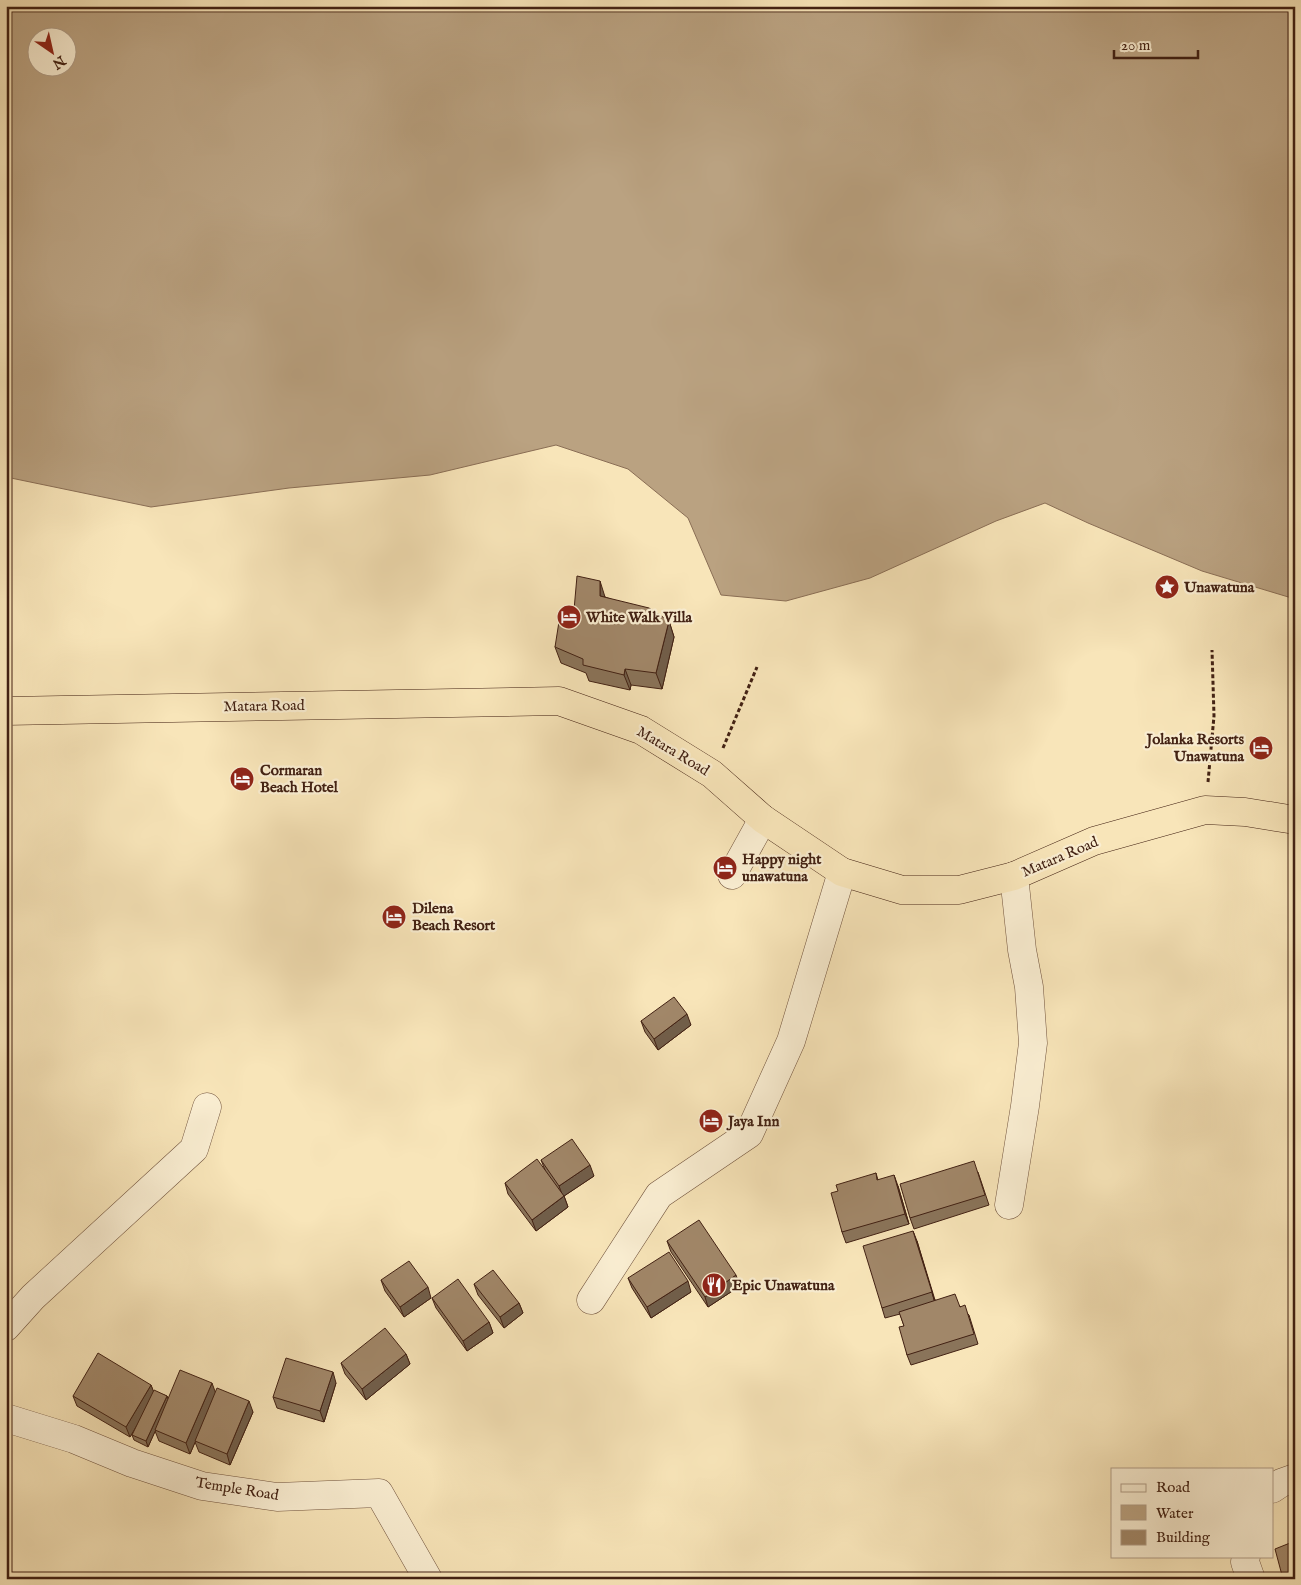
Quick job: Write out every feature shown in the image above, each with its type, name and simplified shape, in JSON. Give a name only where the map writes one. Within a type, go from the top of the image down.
[{"type":"highway","name":"Matara Road","points":[[6,710],[559,701],[641,730],[712,774],[763,818],[842,872],[902,890],[959,890],[1014,876],[1094,841],[1205,810],[1246,812],[1295,820]]},
{"type":"street","points":[[732,875],[763,818]]},
{"type":"street","points":[[590,1300],[659,1195],[749,1134],[791,1041],[842,872]]},
{"type":"street","points":[[1009,1205],[1033,1042],[1029,987],[1022,950],[1014,876]]},
{"type":"street","points":[[6,1328],[33,1297],[194,1150],[207,1107]]},
{"type":"street","name":"Temple Road","points":[[6,1418],[74,1439],[132,1463],[202,1486],[277,1497],[379,1494],[428,1579]]},
{"type":"street","points":[[1274,1488],[1295,1478]]},
{"type":"street","points":[[1246,1558],[1245,1562],[1252,1579]]},
{"type":"path","points":[[1205,810],[1214,716],[1212,650]]},
{"type":"path","points":[[712,774],[757,666]]},
{"type":"water","points":[[6,6],[1295,6],[1295,599],[1202,571],[1045,503],[996,521],[870,578],[786,601],[721,595],[688,518],[628,469],[556,445],[430,475],[289,488],[151,507],[6,477]]},
{"type":"building","points":[[577,576],[600,581],[600,596],[649,608],[669,621],[656,673],[625,669],[624,675],[583,665],[583,659],[555,647],[561,609],[574,610]]},
{"type":"building","points":[[674,997],[687,1014],[654,1039],[641,1021]]},
{"type":"building","points":[[572,1139],[590,1165],[559,1186],[541,1160]]},
{"type":"building","points":[[537,1159],[564,1196],[532,1220],[505,1183]]},
{"type":"building","points":[[974,1161],[985,1195],[910,1218],[900,1184]]},
{"type":"building","points":[[876,1173],[877,1180],[894,1175],[905,1214],[842,1232],[831,1193],[838,1191],[836,1185]]},
{"type":"building","points":[[699,1220],[736,1275],[705,1297],[667,1241]]},
{"type":"building","points":[[913,1231],[932,1292],[882,1308],[863,1246]]},
{"type":"building","points":[[669,1252],[688,1281],[647,1307],[628,1278]]},
{"type":"building","points":[[409,1261],[428,1287],[400,1307],[381,1280]]},
{"type":"building","points":[[493,1270],[519,1303],[500,1317],[474,1284]]},
{"type":"building","points":[[458,1279],[489,1322],[463,1341],[432,1298]]},
{"type":"building","points":[[955,1294],[960,1307],[965,1305],[974,1334],[907,1355],[899,1327],[904,1326],[899,1312]]},
{"type":"building","points":[[385,1328],[406,1354],[362,1389],[341,1363]]},
{"type":"building","points":[[98,1353],[151,1385],[126,1427],[73,1396]]},
{"type":"building","points":[[286,1358],[333,1372],[320,1411],[273,1397]]},
{"type":"building","points":[[180,1370],[212,1383],[186,1443],[155,1430]]},
{"type":"building","points":[[217,1388],[249,1401],[227,1454],[195,1441]]},
{"type":"building","points":[[154,1390],[167,1396],[146,1441],[132,1435]]},
{"type":"building","points":[[1295,1541],[1295,1579],[1283,1579],[1275,1549]]},
{"type":"place","name":"Unawatuna","points":[[1167,587]]},
{"type":"place","name":"White Walk Villa","points":[[569,617]]},
{"type":"place","name":"Jolanka Resorts Unawatuna","points":[[1261,748]]},
{"type":"place","name":"Cormaran Beach Hotel","points":[[242,779]]},
{"type":"place","name":"Happy night unawatuna","points":[[725,868]]},
{"type":"place","name":"Dilena Beach Resort","points":[[394,917]]},
{"type":"place","name":"Jaya Inn","points":[[711,1121]]},
{"type":"place","name":"Epic Unawatuna","points":[[714,1285]]}]
